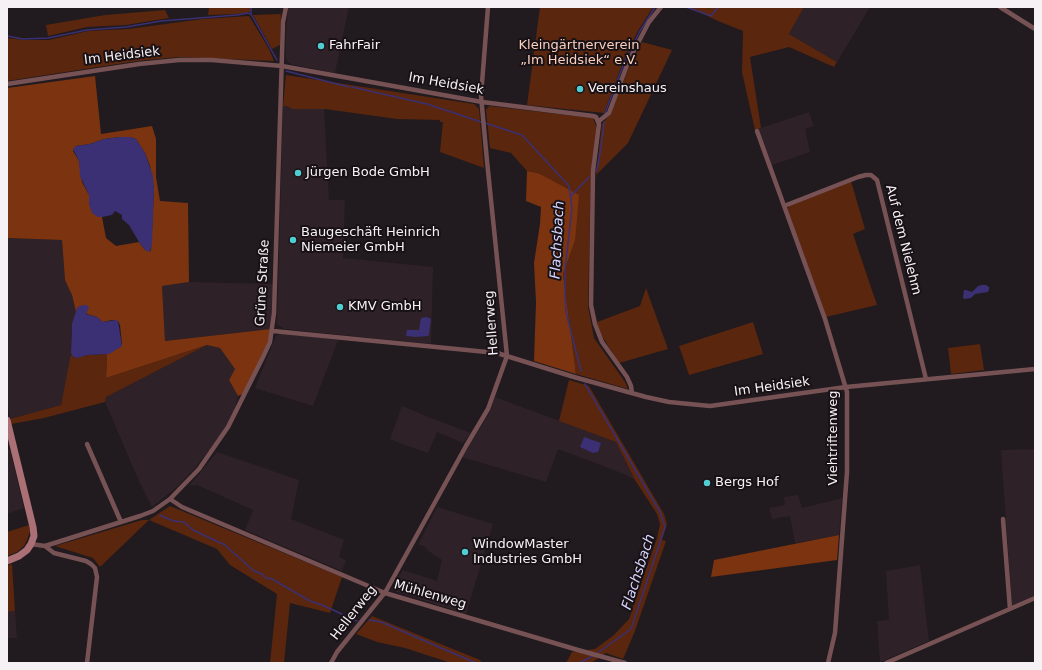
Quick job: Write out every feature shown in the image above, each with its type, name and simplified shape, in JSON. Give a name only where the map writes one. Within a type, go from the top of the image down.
[{"type":"street","name":"Grüne Straße","points":[[31,544],[45,546],[121,522],[153,511],[170,499],[191,479],[228,427],[264,357],[273,331],[283,22],[286,7]]},
{"type":"street","name":"Hellerweg","points":[[331,663],[337,652],[385,593],[488,409],[507,356],[482,102],[488,7]]},
{"type":"street","points":[[632,393],[627,377],[602,342],[595,324],[591,305],[593,171],[599,120],[609,113],[629,60],[649,22],[661,7]]},
{"type":"street","points":[[1000,7],[1035,29]]},
{"type":"street","name":"Im Heidsiek","points":[[7,84],[114,67],[179,60],[212,60],[282,66],[482,102],[593,116],[599,120]]},
{"type":"street","name":"Viehtriftenweg","points":[[757,131],[825,319],[846,387],[847,472],[835,633],[828,663]]},
{"type":"street","name":"Auf dem Nielehm","points":[[784,206],[858,177],[871,175],[877,180],[926,379]]},
{"type":"street","name":"Im Heidsiek","points":[[273,331],[497,353],[632,393],[669,402],[710,406],[846,387],[1035,369]]},
{"type":"street","points":[[7,420],[34,536],[31,544],[22,553],[7,561]]},
{"type":"street","points":[[87,444],[121,522]]},
{"type":"street","name":"Mühlenweg","points":[[170,499],[182,507],[385,593],[601,657],[626,663]]},
{"type":"street","points":[[1003,519],[1010,609]]},
{"type":"street","name":"Grüne Straße","points":[[45,546],[54,553],[86,561],[95,568],[96,577],[87,663]]},
{"type":"street","points":[[886,663],[1035,598]]},
{"type":"shaded area","points":[[288,7],[349,7],[335,73],[291,64],[288,62],[286,58],[286,34]]},
{"type":"shaded area","points":[[804,7],[870,7],[837,62],[789,34]]},
{"type":"shaded area","points":[[95,76],[101,134],[152,126],[156,139],[156,177],[160,201],[188,203],[189,282],[162,286],[165,341],[271,329],[268,341],[243,394],[238,396],[229,380],[235,369],[220,348],[207,345],[106,378],[107,354],[120,347],[122,344],[120,325],[118,321],[112,320],[103,322],[97,317],[87,314],[78,307],[76,312],[72,295],[65,280],[62,240],[7,238],[7,88]],"holes":[[[130,137],[136,139],[145,153],[150,166],[154,189],[151,251],[145,250],[139,242],[116,246],[106,238],[102,217],[98,217],[89,204],[89,195],[82,182],[79,161],[73,151],[76,146],[90,144],[104,139]]]},
{"type":"shaded area","points":[[283,106],[287,106],[292,109],[324,109],[329,200],[345,200],[343,258],[433,267],[431,344],[284,329],[277,324]]},
{"type":"shaded area","points":[[809,112],[814,126],[805,129],[810,152],[767,167],[755,130]]},
{"type":"shaded area","points":[[130,137],[136,139],[145,153],[153,176],[152,243],[150,252],[145,250],[129,225],[122,219],[122,215],[115,211],[112,215],[98,217],[92,213],[89,204],[89,195],[80,176],[79,161],[73,149],[76,146],[90,144],[104,139]]},
{"type":"shaded area","points":[[527,171],[538,173],[579,195],[575,241],[563,274],[576,374],[534,361],[536,302],[534,263],[541,207],[526,201]]},
{"type":"shaded area","points":[[7,238],[62,240],[65,280],[72,295],[76,312],[71,331],[71,353],[61,405],[10,419],[7,401]]},
{"type":"shaded area","points":[[189,282],[273,284],[271,329],[165,341],[162,286]]},
{"type":"shaded area","points":[[982,285],[989,287],[988,292],[975,294],[971,298],[964,299],[964,290],[972,292],[978,286]]},
{"type":"shaded area","points":[[83,305],[89,307],[86,314],[97,317],[103,322],[118,321],[122,346],[109,354],[88,355],[77,358],[73,357],[71,353],[72,324],[78,307]]},
{"type":"shaded area","points":[[427,317],[431,319],[428,336],[406,336],[407,330],[419,330],[421,318]]},
{"type":"shaded area","points":[[282,333],[338,340],[313,406],[255,388],[276,336]]},
{"type":"shaded area","points":[[207,345],[220,348],[235,369],[229,380],[238,396],[234,411],[222,433],[196,467],[178,486],[152,507],[139,481],[105,402],[106,397]]},
{"type":"shaded area","points":[[495,397],[616,442],[635,480],[624,474],[558,449],[546,482],[462,457],[490,412]]},
{"type":"shaded area","points":[[402,406],[471,433],[463,443],[437,432],[428,453],[402,444],[390,439]]},
{"type":"shaded area","points":[[584,437],[601,443],[598,452],[593,453],[580,447]]},
{"type":"shaded area","points":[[1035,449],[1035,595],[1012,606],[1001,450]]},
{"type":"shaded area","points":[[7,450],[10,450],[24,508],[7,514]]},
{"type":"shaded area","points":[[217,452],[299,480],[291,519],[344,540],[339,557],[346,560],[342,571],[245,530],[253,510],[197,485],[189,486]]},
{"type":"shaded area","points":[[798,495],[802,508],[842,498],[839,535],[795,543],[790,516],[772,519],[769,508],[785,505],[784,497]]},
{"type":"shaded area","points":[[437,507],[493,524],[466,614],[391,590],[403,570],[437,581],[442,560],[424,546],[418,545]]},
{"type":"shaded area","points":[[839,535],[837,560],[711,577],[714,560]]},
{"type":"shaded area","points":[[920,565],[929,641],[880,662],[877,621],[889,620],[886,571]]},
{"type":"shaded area","points":[[15,611],[17,638],[7,638],[7,612]]},
{"type":"green space","points":[[209,7],[250,7],[250,12],[208,15]]},
{"type":"green space","name":"Kleingärtnerverein „Im Heidsiek“ e.V.","points":[[540,7],[653,7],[638,31],[625,57],[604,113],[527,105]]},
{"type":"green space","points":[[689,7],[804,7],[789,34],[837,62],[834,67],[789,47],[750,57],[761,128],[755,130],[742,72],[743,31]]},
{"type":"green space","points":[[165,10],[169,18],[126,25],[87,27],[48,36],[46,25],[105,15]]},
{"type":"green space","points":[[281,14],[280,45],[272,49],[253,15]]},
{"type":"green space","points":[[249,16],[269,49],[274,61],[178,57],[137,61],[7,81],[7,38],[49,40],[88,31],[128,29],[203,19]]},
{"type":"green space","points":[[642,42],[672,50],[628,143],[596,175],[602,124],[611,113],[628,70]]},
{"type":"green space","points":[[286,75],[474,104],[479,109],[484,168],[440,152],[443,122],[440,122],[440,120],[397,119],[325,109],[292,109],[287,106],[283,106]]},
{"type":"green space","points":[[489,106],[593,118],[597,128],[591,170],[588,306],[594,338],[625,382],[628,389],[576,374],[563,274],[575,241],[539,173],[527,171],[511,153],[490,148],[486,110]]},
{"type":"green space","points":[[851,181],[865,229],[853,234],[877,305],[826,317],[787,208],[792,204]]},
{"type":"green space","points":[[646,288],[668,349],[619,363],[600,333],[597,322],[640,306]]},
{"type":"green space","points":[[753,322],[763,354],[689,375],[679,346]]},
{"type":"green space","points":[[980,344],[984,370],[951,374],[948,348]]},
{"type":"green space","points":[[207,345],[106,397],[105,402],[44,418],[11,424],[10,419],[61,405],[71,353],[75,358],[88,355],[107,354],[106,378]]},
{"type":"green space","points":[[569,380],[589,386],[664,514],[667,524],[662,540],[666,541],[635,631],[623,659],[606,653],[591,663],[566,663],[572,652],[595,649],[614,635],[629,619],[657,538],[660,524],[657,514],[635,480],[616,442],[559,421]]},
{"type":"green space","points":[[170,506],[342,577],[330,613],[290,603],[284,663],[270,663],[277,594],[230,565],[217,549],[149,520]]},
{"type":"green space","points":[[142,520],[149,520],[100,567],[93,558],[55,546]]},
{"type":"green space","points":[[29,525],[30,531],[24,546],[17,552],[7,556],[7,532]]},
{"type":"green space","points":[[12,564],[15,611],[7,612],[7,566]]},
{"type":"green space","points":[[372,616],[480,660],[482,663],[451,663],[405,648],[377,642],[356,634]]},
{"type":"waterway","name":"Flachsbach","points":[[251,7],[251,13]]},
{"type":"waterway","points":[[605,113],[626,58],[655,7]]},
{"type":"waterway","points":[[686,7],[711,16],[718,7]]},
{"type":"waterway","name":"Flachsbach","points":[[7,36],[23,39],[48,38],[87,30],[247,13],[251,14],[277,60]]},
{"type":"waterway","name":"Flachsbach","points":[[286,71],[349,87]]},
{"type":"waterway","name":"Flachsbach","points":[[352,87],[427,104],[481,122]]},
{"type":"waterway","points":[[596,171],[601,148],[604,122]]},
{"type":"waterway","name":"Flachsbach","points":[[485,123],[522,135],[569,186],[572,208],[565,270],[566,312],[581,371]]},
{"type":"waterway","points":[[571,196],[589,177]]},
{"type":"waterway","name":"Flachsbach","points":[[585,384],[660,512],[665,527],[631,629],[596,654]]},
{"type":"waterway","points":[[160,515],[173,521],[184,522],[193,530],[225,545],[254,571],[262,574],[266,578],[272,579],[310,601],[357,621]]},
{"type":"waterway","points":[[369,620],[381,622],[476,663]]},
{"type":"waterway","name":"Flachsbach","points":[[579,663],[593,656]]},
{"type":"place","name":"FahrFair","points":[[321,46]]},
{"type":"place","name":"Vereinshaus","points":[[580,89]]},
{"type":"place","name":"Jürgen Bode GmbH","points":[[298,173]]},
{"type":"place","name":"Baugeschäft Heinrich Niemeier GmbH","points":[[293,240]]},
{"type":"place","name":"KMV GmbH","points":[[340,307]]},
{"type":"place","name":"Bergs Hof","points":[[707,483]]},
{"type":"place","name":"WindowMaster Industries GmbH","points":[[465,552]]}]
